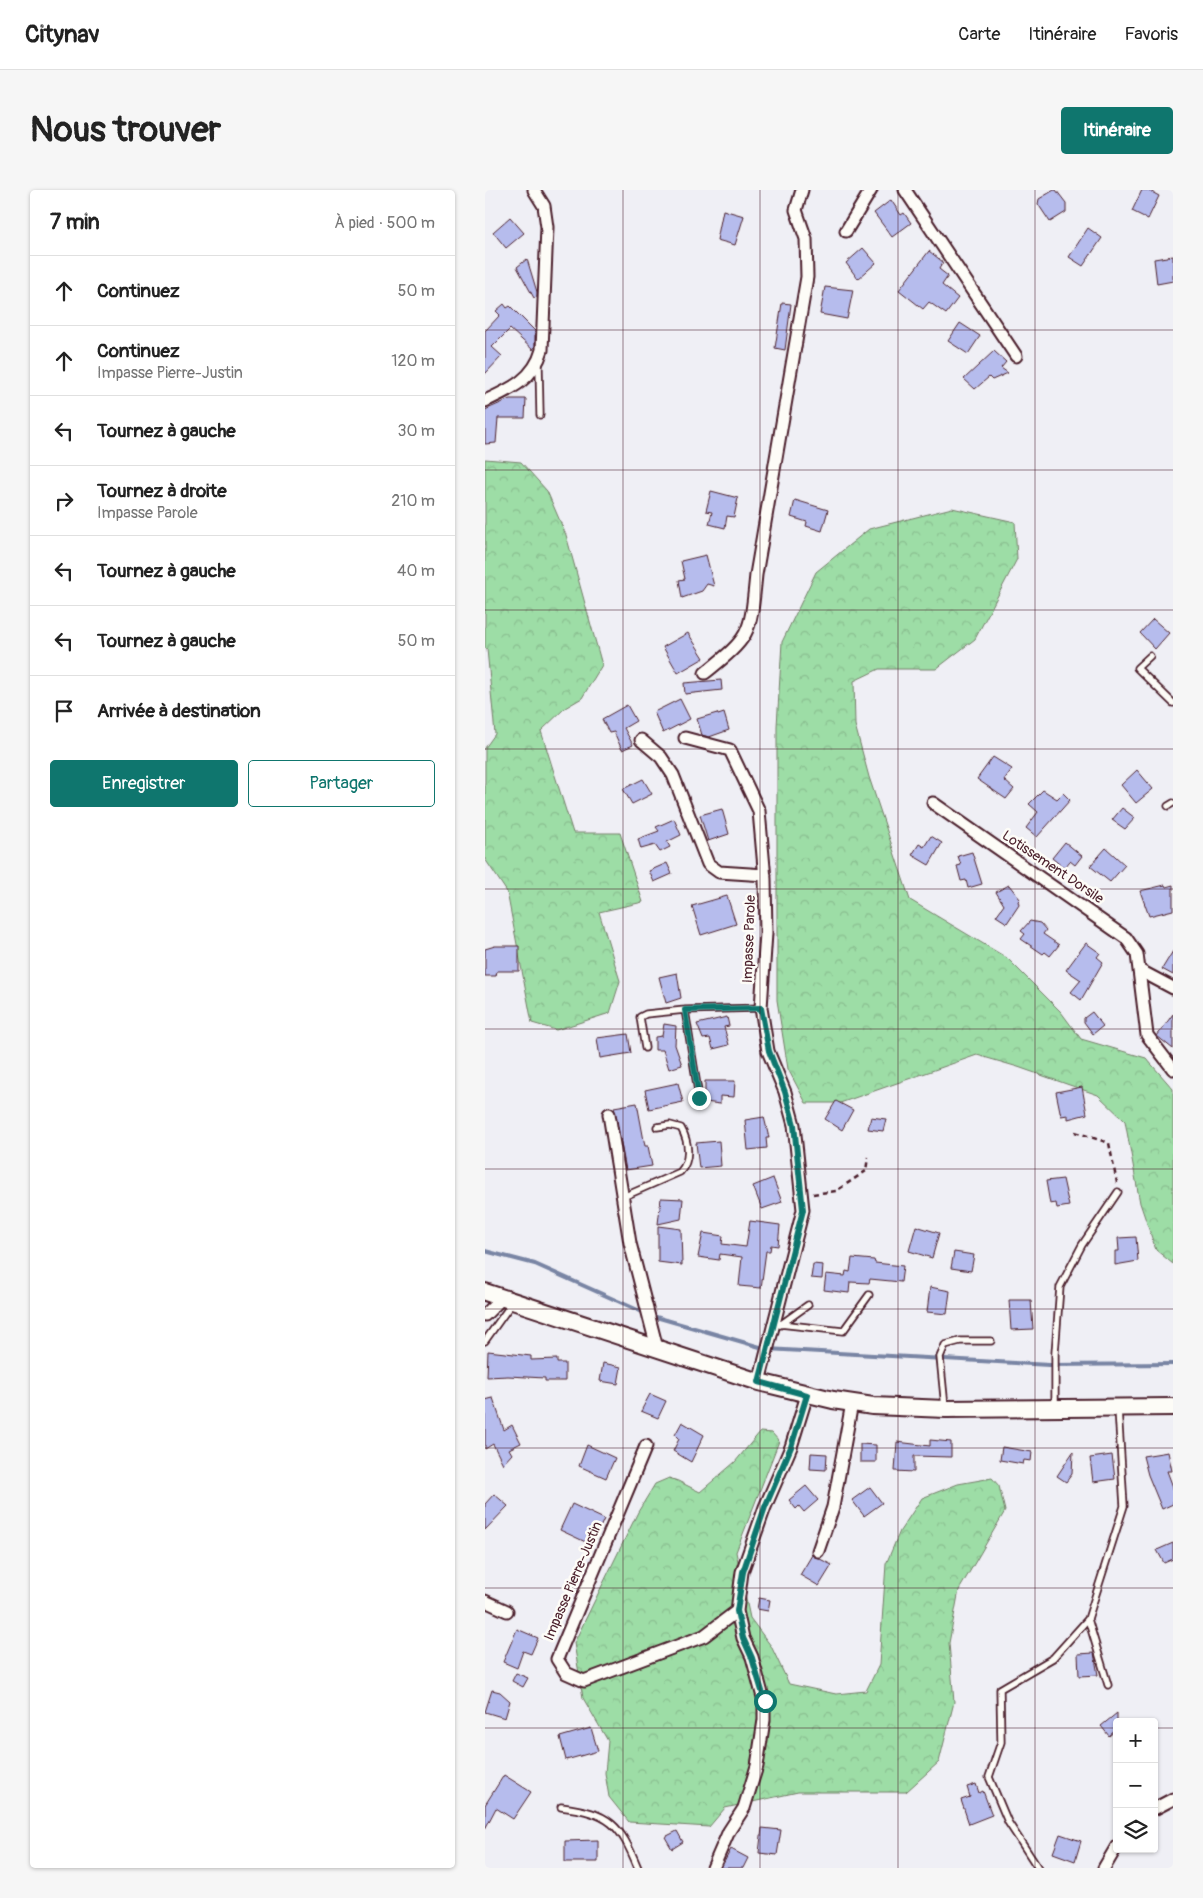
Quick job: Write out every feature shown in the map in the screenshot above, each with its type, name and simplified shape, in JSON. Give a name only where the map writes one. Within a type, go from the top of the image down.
[{"type":"main road","points":[[485,1292],[759,1382],[807,1395],[852,1403],[946,1409],[1173,1407]]},
{"type":"street","points":[[485,401],[512,389],[529,376],[539,362],[542,350],[547,227],[543,206],[534,190]]},
{"type":"street","points":[[705,673],[737,648],[751,622],[756,575],[807,277],[806,239],[796,210],[803,190]]},
{"type":"street","points":[[846,231],[871,190]]},
{"type":"street","points":[[905,190],[1016,356]]},
{"type":"street","name":"Impasse Parole","points":[[685,738],[730,750],[759,811],[765,874],[766,933],[761,1008],[769,1051],[785,1092],[794,1125],[803,1210],[776,1327],[767,1349],[759,1382]]},
{"type":"street","points":[[641,740],[661,757],[673,775],[708,864],[719,872],[765,874]]},
{"type":"street","name":"Lotissement Dorsile","points":[[933,803],[1126,938],[1137,954],[1147,1036],[1173,1069]]},
{"type":"street","points":[[1139,970],[1173,988]]},
{"type":"street","points":[[609,1114],[631,1243],[657,1348]]},
{"type":"street","points":[[485,1315],[508,1300]]},
{"type":"street","points":[[712,1866],[729,1830],[744,1808],[757,1766],[764,1720],[765,1701],[752,1658],[743,1638],[737,1611],[743,1572],[765,1507],[791,1447],[807,1395]]},
{"type":"street","points":[[818,1551],[833,1507],[852,1403]]},
{"type":"street","name":"Impasse Pierre-Justin","points":[[646,1446],[557,1659],[566,1673],[584,1681],[704,1636],[737,1611]]},
{"type":"street","points":[[485,1601],[507,1611]]},
{"type":"street","points":[[1156,1808],[1173,1799]]},
{"type":"street","points":[[1104,1868],[1113,1853]]},
{"type":"lane","points":[[539,362],[540,414]]},
{"type":"lane","points":[[1150,656],[1137,668],[1173,703]]},
{"type":"lane","points":[[645,1048],[640,1017],[646,1014],[685,1010],[761,1008]]},
{"type":"lane","points":[[685,1010],[699,1098]]},
{"type":"lane","points":[[623,1197],[679,1172],[686,1166],[688,1151],[685,1135],[681,1128],[670,1125],[657,1127]]},
{"type":"lane","points":[[1055,1408],[1055,1353],[1060,1287],[1082,1245],[1118,1192]]},
{"type":"lane","points":[[776,1327],[843,1331],[869,1295]]},
{"type":"lane","points":[[485,1341],[508,1300]]},
{"type":"lane","points":[[776,1327],[808,1305]]},
{"type":"lane","points":[[946,1409],[940,1357],[945,1345],[961,1341],[991,1341]]},
{"type":"lane","points":[[1038,1868],[1008,1822],[989,1777],[1001,1742],[1000,1689],[1053,1658],[1088,1619],[1124,1506],[1118,1407]]},
{"type":"lane","points":[[1088,1619],[1108,1685]]},
{"type":"lane","points":[[561,1806],[600,1814],[621,1831],[638,1868]]},
{"type":"path","points":[[1075,1132],[1109,1143],[1118,1192]]},
{"type":"path","points":[[802,1196],[836,1191],[866,1171],[868,1157]]},
{"type":"green space","points":[[485,459],[521,462],[547,491],[566,535],[602,665],[582,698],[565,708],[541,731],[573,833],[620,833],[643,902],[599,912],[620,981],[610,1013],[556,1030],[532,1023],[507,892],[485,859],[485,748],[495,734],[487,649],[485,648]]},
{"type":"green space","points":[[952,508],[1015,522],[1017,559],[975,639],[936,669],[879,669],[854,681],[855,725],[869,777],[910,900],[1007,958],[1061,1012],[1081,1039],[1146,1058],[1173,1089],[1173,1264],[1156,1250],[1140,1203],[1125,1121],[1098,1095],[977,1055],[840,1103],[806,1103],[788,1069],[777,1000],[777,726],[782,642],[816,572],[869,529]]},
{"type":"green space","points":[[760,1432],[772,1433],[779,1441],[736,1552],[750,1618],[771,1646],[789,1684],[836,1694],[866,1691],[879,1665],[886,1564],[900,1531],[922,1498],[958,1484],[992,1478],[999,1486],[1005,1511],[959,1590],[949,1643],[954,1702],[939,1762],[906,1792],[798,1792],[725,1808],[709,1827],[629,1822],[609,1797],[605,1773],[608,1741],[583,1698],[574,1643],[638,1512],[655,1484],[669,1478],[700,1492],[735,1462]]},
{"type":"building","points":[[1054,190],[1066,203],[1066,212],[1050,222],[1038,204],[1039,199]]},
{"type":"building","points":[[1142,190],[1148,190],[1159,196],[1148,219],[1132,211]]},
{"type":"building","points":[[891,200],[901,215],[904,213],[911,223],[892,237],[874,213]]},
{"type":"building","points":[[723,210],[744,216],[735,245],[717,240]]},
{"type":"building","points":[[510,217],[524,233],[506,248],[493,232]]},
{"type":"building","points":[[1088,228],[1102,238],[1083,266],[1069,257]]},
{"type":"building","points":[[863,248],[876,263],[858,279],[846,263]]},
{"type":"building","points":[[929,251],[943,262],[939,269],[948,276],[942,285],[958,298],[946,314],[929,302],[923,309],[899,290]]},
{"type":"building","points":[[1173,256],[1173,281],[1157,284],[1154,259]]},
{"type":"building","points":[[527,259],[537,292],[537,297],[534,298],[517,267]]},
{"type":"building","points":[[825,287],[853,290],[847,319],[820,314]]},
{"type":"building","points":[[782,303],[791,304],[785,350],[775,348]]},
{"type":"building","points":[[504,304],[507,308],[510,306],[535,331],[535,346],[533,350],[510,329],[492,347],[502,356],[485,374],[485,331],[500,315],[496,311]]},
{"type":"building","points":[[960,323],[980,336],[968,354],[948,341]]},
{"type":"building","points":[[994,351],[1006,362],[1001,368],[1008,373],[992,380],[989,377],[975,389],[964,379]]},
{"type":"building","points":[[510,399],[526,399],[525,418],[498,418],[496,443],[485,444],[485,410]]},
{"type":"building","points":[[711,491],[738,498],[734,517],[727,516],[725,528],[709,524],[712,512],[706,511]]},
{"type":"building","points":[[795,500],[828,510],[822,531],[806,526],[807,522],[791,517]]},
{"type":"building","points":[[706,555],[714,586],[707,584],[702,591],[682,598],[679,580],[685,579],[681,561]]},
{"type":"building","points":[[1153,619],[1169,633],[1155,649],[1140,633]]},
{"type":"building","points":[[688,633],[704,658],[678,673],[663,647]]},
{"type":"building","points":[[721,680],[722,690],[685,694],[684,683]]},
{"type":"building","points":[[680,699],[690,719],[663,733],[654,712]]},
{"type":"building","points":[[627,705],[636,721],[624,728],[633,745],[622,750],[614,732],[609,733],[602,719]]},
{"type":"building","points":[[717,713],[718,715],[724,713],[729,730],[709,737],[702,735],[697,719]]},
{"type":"building","points":[[993,757],[1012,769],[1004,780],[1014,789],[1006,799],[977,779]]},
{"type":"building","points":[[1137,770],[1153,789],[1136,803],[1121,785]]},
{"type":"building","points":[[643,779],[652,794],[632,804],[623,789]]},
{"type":"building","points":[[1043,790],[1057,799],[1063,793],[1070,800],[1037,837],[1026,828],[1038,812],[1029,804]]},
{"type":"building","points":[[1122,808],[1135,818],[1125,829],[1112,820]]},
{"type":"building","points":[[722,809],[729,834],[708,841],[700,815]]},
{"type":"building","points":[[674,819],[681,835],[667,842],[670,847],[660,852],[655,845],[641,849],[638,839],[659,831],[656,827]]},
{"type":"building","points":[[931,836],[942,843],[929,865],[912,855],[919,844],[924,847]]},
{"type":"building","points":[[1065,842],[1082,856],[1075,865],[1070,861],[1064,868],[1052,858]]},
{"type":"building","points":[[1106,848],[1125,865],[1110,882],[1090,866]]},
{"type":"building","points":[[972,852],[982,884],[968,888],[966,880],[961,881],[957,866],[961,865],[958,856]]},
{"type":"building","points":[[667,863],[672,874],[654,882],[649,871]]},
{"type":"building","points":[[1009,885],[1020,899],[1018,901],[1019,905],[1007,923],[996,916],[1004,905],[996,892]]},
{"type":"building","points":[[1165,885],[1166,887],[1173,885],[1173,910],[1149,916],[1140,891]]},
{"type":"building","points":[[727,896],[736,924],[701,935],[692,906]]},
{"type":"building","points":[[1030,921],[1040,923],[1046,930],[1043,934],[1059,945],[1050,956],[1045,952],[1043,954],[1021,939],[1025,934],[1021,931]]},
{"type":"building","points":[[1086,943],[1100,953],[1097,957],[1103,962],[1081,1000],[1071,992],[1081,980],[1066,970]]},
{"type":"building","points":[[495,946],[519,946],[519,971],[497,971],[496,976],[485,976],[485,949]]},
{"type":"building","points":[[1173,951],[1173,975],[1162,969]]},
{"type":"building","points":[[677,973],[681,998],[666,1003],[659,977]]},
{"type":"building","points":[[1092,1012],[1103,1026],[1093,1034],[1084,1022],[1084,1018]]},
{"type":"building","points":[[1173,1014],[1173,1049],[1157,1036]]},
{"type":"building","points":[[727,1017],[729,1026],[724,1027],[729,1045],[713,1049],[710,1038],[703,1039],[697,1024]]},
{"type":"building","points":[[664,1024],[676,1026],[675,1045],[682,1065],[669,1069],[663,1050],[655,1050],[655,1037],[662,1036]]},
{"type":"building","points":[[628,1034],[631,1053],[600,1058],[597,1038]]},
{"type":"building","points":[[705,1081],[735,1081],[734,1097],[720,1096],[720,1104],[705,1102]]},
{"type":"building","points":[[678,1083],[683,1102],[649,1109],[645,1090]]},
{"type":"building","points":[[1082,1087],[1087,1114],[1068,1119],[1068,1115],[1061,1116],[1056,1092]]},
{"type":"building","points":[[836,1101],[853,1110],[842,1130],[825,1119]]},
{"type":"building","points":[[637,1103],[645,1146],[648,1146],[652,1166],[626,1170],[614,1107]]},
{"type":"building","points":[[764,1117],[769,1138],[766,1138],[767,1148],[748,1150],[745,1120]]},
{"type":"building","points":[[871,1117],[886,1119],[883,1131],[868,1129]]},
{"type":"building","points":[[719,1141],[721,1166],[699,1168],[696,1143]]},
{"type":"building","points":[[773,1178],[782,1202],[762,1209],[753,1186]]},
{"type":"building","points":[[1063,1179],[1069,1206],[1057,1208],[1056,1203],[1050,1204],[1046,1181]]},
{"type":"building","points":[[661,1198],[683,1199],[681,1219],[658,1224]]},
{"type":"building","points":[[750,1221],[780,1225],[778,1246],[771,1245],[770,1251],[766,1251],[761,1288],[739,1286],[742,1257],[720,1254],[719,1260],[698,1257],[703,1233],[723,1236],[722,1244],[746,1247]]},
{"type":"building","points":[[658,1226],[681,1229],[682,1265],[658,1262]]},
{"type":"building","points":[[916,1226],[939,1233],[932,1258],[909,1251]]},
{"type":"building","points":[[1136,1237],[1138,1261],[1115,1265],[1115,1251],[1119,1251],[1118,1238]]},
{"type":"building","points":[[954,1252],[974,1255],[971,1271],[951,1268]]},
{"type":"building","points":[[852,1258],[903,1266],[901,1282],[870,1279],[869,1283],[850,1282],[849,1293],[824,1290],[826,1274],[845,1276],[846,1271],[850,1272]]},
{"type":"building","points":[[813,1264],[823,1265],[822,1279],[811,1278]]},
{"type":"building","points":[[930,1287],[950,1291],[947,1314],[927,1312]]},
{"type":"building","points":[[1009,1300],[1031,1300],[1033,1329],[1011,1330]]},
{"type":"building","points":[[488,1351],[531,1356],[531,1360],[557,1359],[557,1363],[565,1363],[565,1381],[545,1381],[545,1378],[508,1376],[487,1377]]},
{"type":"building","points":[[603,1363],[621,1367],[618,1384],[600,1381]]},
{"type":"building","points":[[650,1394],[666,1401],[658,1418],[641,1411]]},
{"type":"building","points":[[493,1398],[504,1430],[512,1425],[521,1443],[509,1449],[512,1454],[503,1464],[493,1444],[485,1449],[485,1400]]},
{"type":"building","points":[[682,1422],[704,1435],[691,1462],[673,1451],[679,1439],[675,1435]]},
{"type":"building","points":[[930,1440],[951,1442],[951,1457],[914,1456],[914,1472],[895,1471],[897,1442],[930,1446]]},
{"type":"building","points":[[860,1444],[876,1445],[876,1462],[860,1462]]},
{"type":"building","points":[[587,1445],[615,1458],[606,1478],[579,1466]]},
{"type":"building","points":[[1002,1447],[1032,1452],[1031,1461],[1024,1460],[1023,1464],[1000,1460]]},
{"type":"building","points":[[1073,1452],[1072,1474],[1066,1482],[1057,1476]]},
{"type":"building","points":[[1168,1452],[1172,1471],[1167,1471],[1173,1487],[1173,1504],[1162,1509],[1148,1475],[1143,1456]]},
{"type":"building","points":[[811,1453],[827,1454],[826,1470],[810,1469]]},
{"type":"building","points":[[1112,1455],[1115,1479],[1093,1482],[1090,1458]]},
{"type":"building","points":[[806,1486],[818,1500],[804,1512],[799,1506],[796,1509],[789,1500]]},
{"type":"building","points":[[870,1487],[882,1503],[864,1516],[852,1500]]},
{"type":"building","points":[[494,1494],[508,1506],[485,1530],[485,1504]]},
{"type":"building","points":[[572,1504],[604,1519],[592,1545],[560,1530]]},
{"type":"building","points":[[1173,1543],[1173,1559],[1164,1563],[1157,1550]]},
{"type":"building","points":[[812,1555],[832,1565],[819,1586],[800,1575]]},
{"type":"building","points":[[759,1598],[770,1600],[768,1611],[757,1609]]},
{"type":"building","points":[[517,1629],[538,1638],[531,1654],[523,1651],[517,1668],[503,1662]]},
{"type":"building","points":[[1094,1653],[1098,1675],[1079,1676],[1078,1654]]},
{"type":"building","points":[[516,1673],[528,1678],[523,1687],[512,1681]]},
{"type":"building","points":[[492,1690],[500,1692],[510,1701],[505,1718],[485,1712]]},
{"type":"building","points":[[1117,1713],[1117,1718],[1113,1718],[1113,1732],[1109,1736],[1101,1726]]},
{"type":"building","points":[[591,1728],[598,1751],[566,1760],[560,1737]]},
{"type":"building","points":[[504,1775],[531,1792],[513,1819],[496,1808],[485,1829],[485,1805]]},
{"type":"building","points":[[976,1784],[979,1793],[983,1791],[992,1815],[969,1824],[961,1800],[970,1797],[967,1787]]},
{"type":"building","points":[[762,1828],[781,1830],[777,1855],[759,1853]]},
{"type":"building","points":[[677,1831],[683,1842],[672,1849],[665,1837]]},
{"type":"building","points":[[1060,1834],[1081,1841],[1075,1861],[1053,1853]]},
{"type":"building","points":[[598,1840],[598,1862],[565,1862],[565,1841]]},
{"type":"building","points":[[731,1849],[748,1858],[743,1868],[721,1868]]},
{"type":"waterway","points":[[485,1251],[535,1264],[649,1315],[767,1349],[1049,1365],[1173,1364]]},
{"type":"route","points":[[699,1098],[685,1010],[734,1007],[761,1008],[769,1051],[785,1092],[794,1125],[803,1210],[759,1382],[807,1395],[791,1447],[765,1507],[743,1572],[737,1611],[743,1638],[752,1658],[765,1701]]}]
